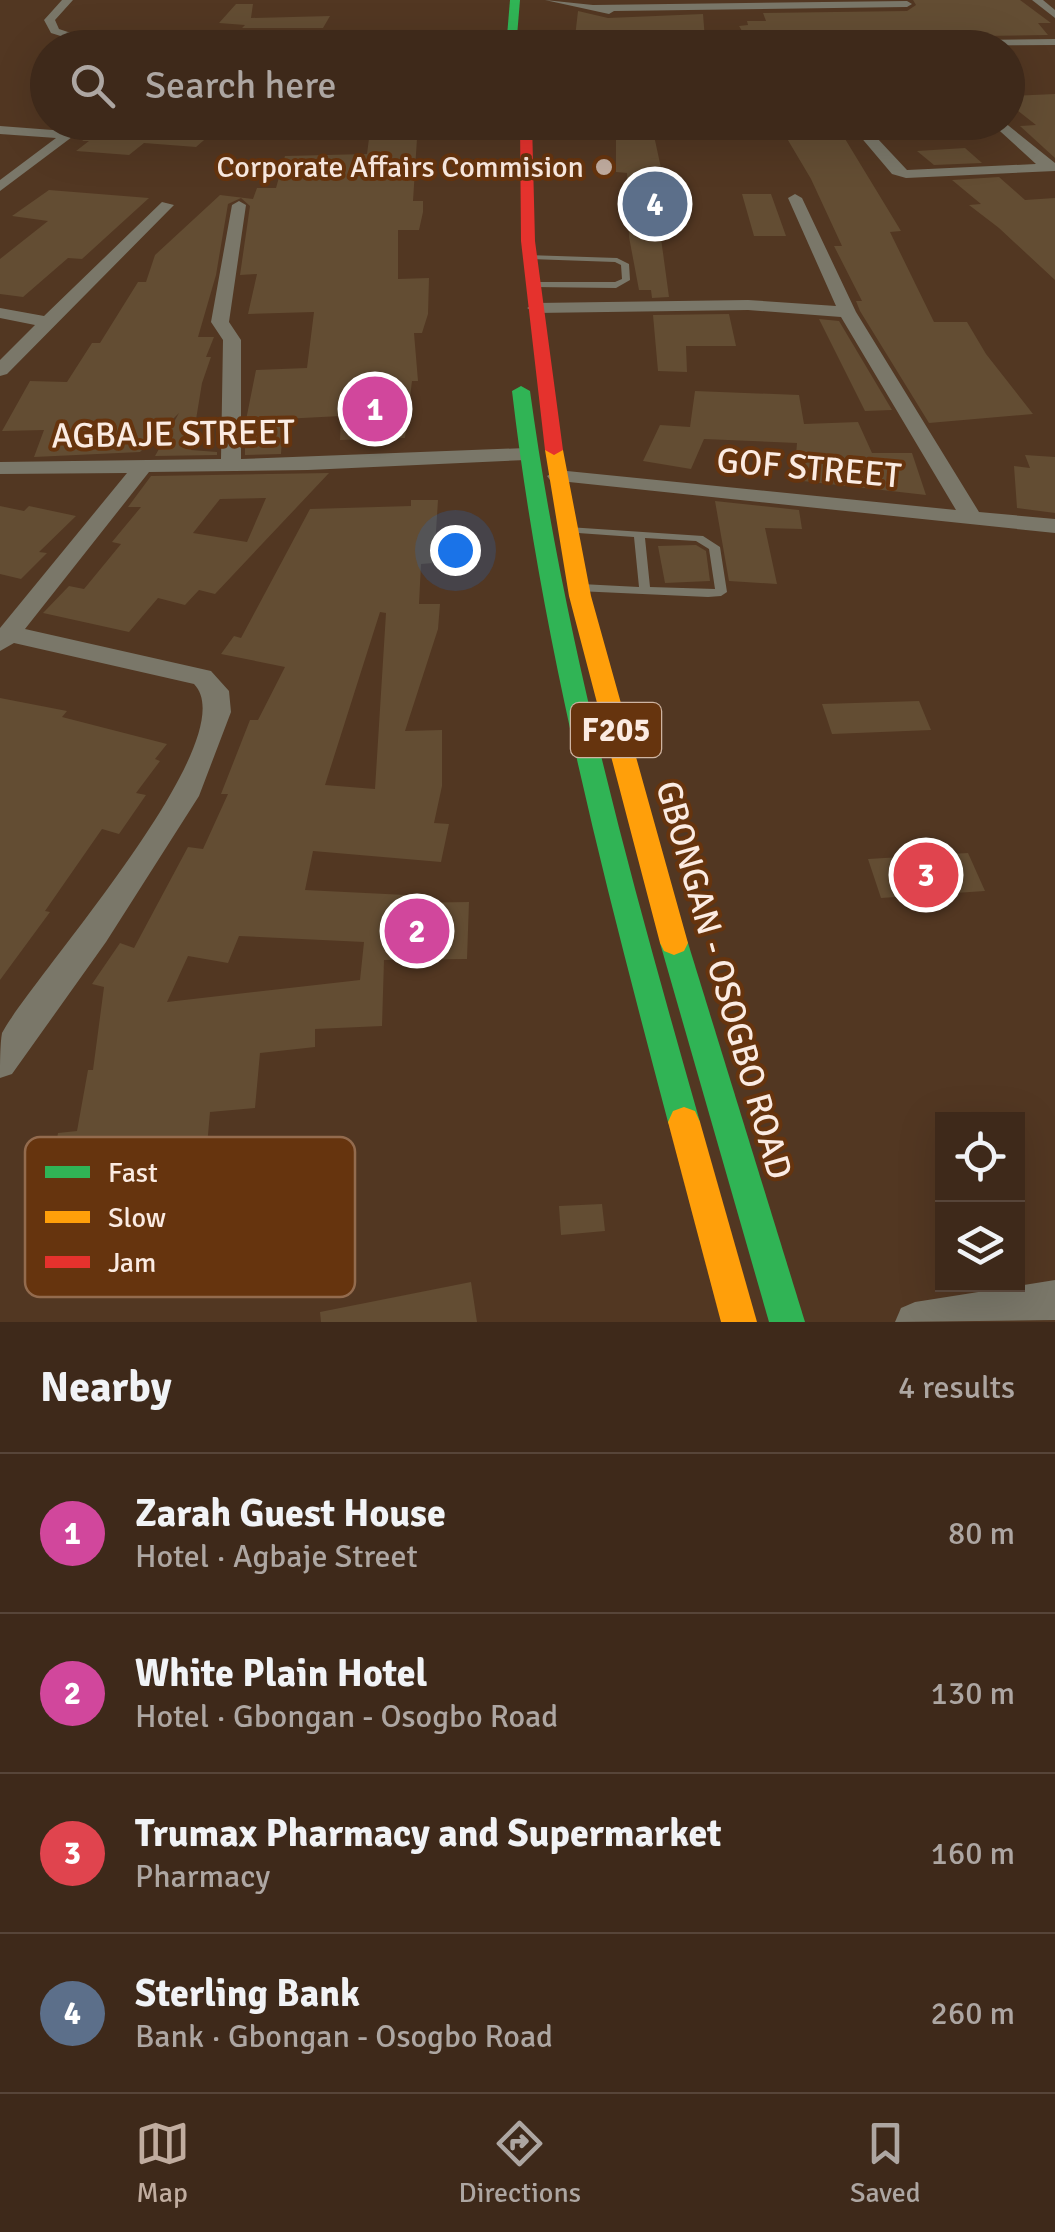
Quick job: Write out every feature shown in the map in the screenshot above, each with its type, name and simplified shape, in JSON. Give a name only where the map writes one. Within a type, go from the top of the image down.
[{"type":"main road","points":[[514,0],[516,30]]},
{"type":"main road","points":[[520,30],[528,0]]},
{"type":"main road","points":[[509,140],[514,321]]},
{"type":"main road","name":"GBONGAN - OSOGBO ROAD","points":[[527,140],[530,256],[557,476],[578,588],[683,975],[788,1322]]},
{"type":"main road","name":"F205","points":[[518,359],[526,454],[550,599],[596,804],[738,1322]]},
{"type":"main road","points":[[706,1204],[749,1194]]},
{"type":"street","points":[[54,30],[49,20],[68,0]]},
{"type":"street","points":[[550,0],[661,14]]},
{"type":"street","points":[[1037,0],[1055,15]]},
{"type":"street","points":[[592,8],[905,2],[916,16]]},
{"type":"street","points":[[1025,42],[1055,42]]},
{"type":"street","points":[[0,130],[30,133]]},
{"type":"street","points":[[0,187],[63,140]]},
{"type":"street","points":[[870,140],[897,171],[906,174],[1051,167]]},
{"type":"street","points":[[1018,140],[1051,167]]},
{"type":"street","points":[[795,198],[847,312],[970,516]]},
{"type":"street","points":[[231,464],[232,340],[220,322],[239,205]]},
{"type":"street","points":[[0,370],[167,206]]},
{"type":"street","points":[[535,296],[847,312]]},
{"type":"street","points":[[0,313],[46,322]]},
{"type":"street","name":"AGBAJE STREET","points":[[0,468],[142,468],[526,454]]},
{"type":"street","points":[[0,1063],[94,934],[185,796],[218,712],[216,692],[202,677],[5,639],[142,468]]},
{"type":"street","name":"GOF STREET","points":[[557,476],[1055,526]]},
{"type":"street","points":[[915,1322],[1055,1300]]},
{"type":"lane","points":[[530,256],[617,260],[625,264],[626,280],[616,285],[535,296]]},
{"type":"lane","points":[[567,530],[699,538],[710,543],[722,584],[720,592],[578,588]]},
{"type":"lane","points":[[639,534],[645,591]]},
{"type":"building","points":[[913,0],[1020,0],[1051,23],[1038,23],[1048,35],[1025,35],[1025,30],[741,30],[739,26],[748,25],[747,21],[766,21],[763,13],[907,11],[916,5]]},
{"type":"building","points":[[236,4],[253,4],[251,18],[330,16],[323,28],[242,28],[245,25],[219,23]]},
{"type":"building","points":[[578,11],[608,18],[703,14],[704,30],[576,30]]},
{"type":"building","points":[[1055,94],[1055,158],[1025,131],[1025,126],[1036,125],[1025,116],[1025,95]]},
{"type":"building","points":[[204,140],[196,147],[144,143],[129,155],[76,151],[89,141],[82,141]]},
{"type":"building","points":[[369,140],[417,140],[413,201],[423,201],[423,212],[419,230],[398,230],[398,279],[429,278],[428,314],[422,333],[414,333],[418,381],[412,381],[405,438],[340,440],[341,416],[283,419],[281,454],[245,455],[245,425],[256,370],[307,368],[314,312],[248,314],[257,274],[240,275],[250,206],[241,198],[228,204],[216,275],[198,337],[214,337],[206,357],[211,357],[202,383],[191,450],[217,455],[155,456],[179,413],[140,452],[34,457],[44,430],[2,431],[30,381],[67,382],[92,343],[100,343],[138,282],[146,282],[155,255],[220,195],[253,199],[257,188],[276,188],[285,156],[367,154]]},
{"type":"building","points":[[616,140],[655,140],[663,177],[677,177],[682,210],[657,209],[669,297],[652,298],[651,290],[639,290],[629,237],[627,173],[616,172]]},
{"type":"building","points":[[788,140],[846,140],[901,231],[890,232],[934,322],[967,322],[986,354],[1033,414],[929,423],[860,311],[856,301],[862,301],[834,246],[842,246]]},
{"type":"building","points":[[965,148],[982,163],[934,165],[917,151]]},
{"type":"building","points":[[999,177],[1025,200],[1055,198],[1055,280],[969,205],[981,204],[952,180]]},
{"type":"building","points":[[49,190],[149,198],[82,259],[68,258],[23,297],[0,294],[0,259],[48,221],[12,216]]},
{"type":"building","points":[[742,194],[771,194],[786,236],[754,236]]},
{"type":"building","points":[[729,314],[736,346],[686,346],[687,372],[658,371],[653,315]]},
{"type":"building","points":[[819,319],[839,321],[892,410],[865,411]]},
{"type":"building","points":[[695,391],[799,395],[804,424],[858,422],[872,453],[912,453],[926,495],[794,480],[797,443],[704,439],[691,469],[643,461],[660,425],[690,427]]},
{"type":"building","points":[[1025,455],[1055,457],[1055,513],[1017,508],[1014,466],[1030,468]]},
{"type":"building","points":[[329,473],[215,594],[199,590],[185,605],[158,598],[129,632],[43,613],[69,586],[84,589],[121,544],[112,542],[141,507],[128,507],[151,476]],"holes":[[[266,498],[247,542],[193,533],[220,499]]]},
{"type":"building","points":[[411,500],[438,500],[434,563],[421,564],[419,604],[440,604],[438,629],[405,731],[442,730],[442,786],[434,823],[449,824],[441,862],[313,851],[305,890],[406,895],[405,903],[469,902],[467,959],[384,960],[382,1026],[315,1029],[315,1047],[260,1053],[255,1108],[210,1112],[208,1137],[57,1137],[58,1133],[77,1131],[88,1070],[93,1070],[104,987],[92,984],[120,943],[134,948],[188,847],[203,849],[228,794],[221,794],[250,720],[258,720],[285,667],[221,654],[234,636],[241,638],[310,509],[411,506]],"holes":[[[380,612],[386,613],[375,789],[325,785]],[[239,936],[364,942],[360,980],[167,1002],[188,956],[228,963]]]},
{"type":"building","points":[[715,501],[799,510],[802,529],[765,528],[777,584],[729,581]]},
{"type":"building","points":[[0,506],[24,511],[29,506],[76,516],[39,552],[47,553],[21,579],[0,574]]},
{"type":"building","points":[[696,545],[706,551],[710,581],[665,583],[658,546]]},
{"type":"building","points":[[0,698],[67,711],[62,717],[167,744],[155,759],[160,761],[136,793],[146,795],[119,834],[102,829],[45,911],[50,912],[0,980]]},
{"type":"building","points":[[919,701],[931,730],[832,734],[822,704]]},
{"type":"building","points":[[968,853],[985,891],[881,898],[868,859]]},
{"type":"building","points":[[602,1204],[605,1231],[561,1235],[559,1206]]},
{"type":"building","points":[[471,1282],[477,1322],[321,1322],[320,1312]]},
{"type":"traffic: fast","points":[[512,30],[515,0]]},
{"type":"traffic: fast","points":[[521,391],[548,577],[567,668],[610,850],[684,1122]]},
{"type":"traffic: fast","points":[[674,943],[787,1322]]},
{"type":"traffic: slow","points":[[554,450],[580,596],[674,943]]},
{"type":"traffic: slow","points":[[684,1122],[739,1322]]},
{"type":"traffic: jam","points":[[526,140],[528,241],[554,450]]},
{"type":"place","name":"Corporate Affairs Commision","points":[[604,167]]},
{"type":"place","name":"Sterling Bank","points":[[655,204]]},
{"type":"place","name":"Zarah Guest House","points":[[375,409]]},
{"type":"place","name":"Trumax Pharmacy and Supermarket","points":[[926,875]]},
{"type":"place","name":"White Plain Hotel","points":[[417,931]]}]
